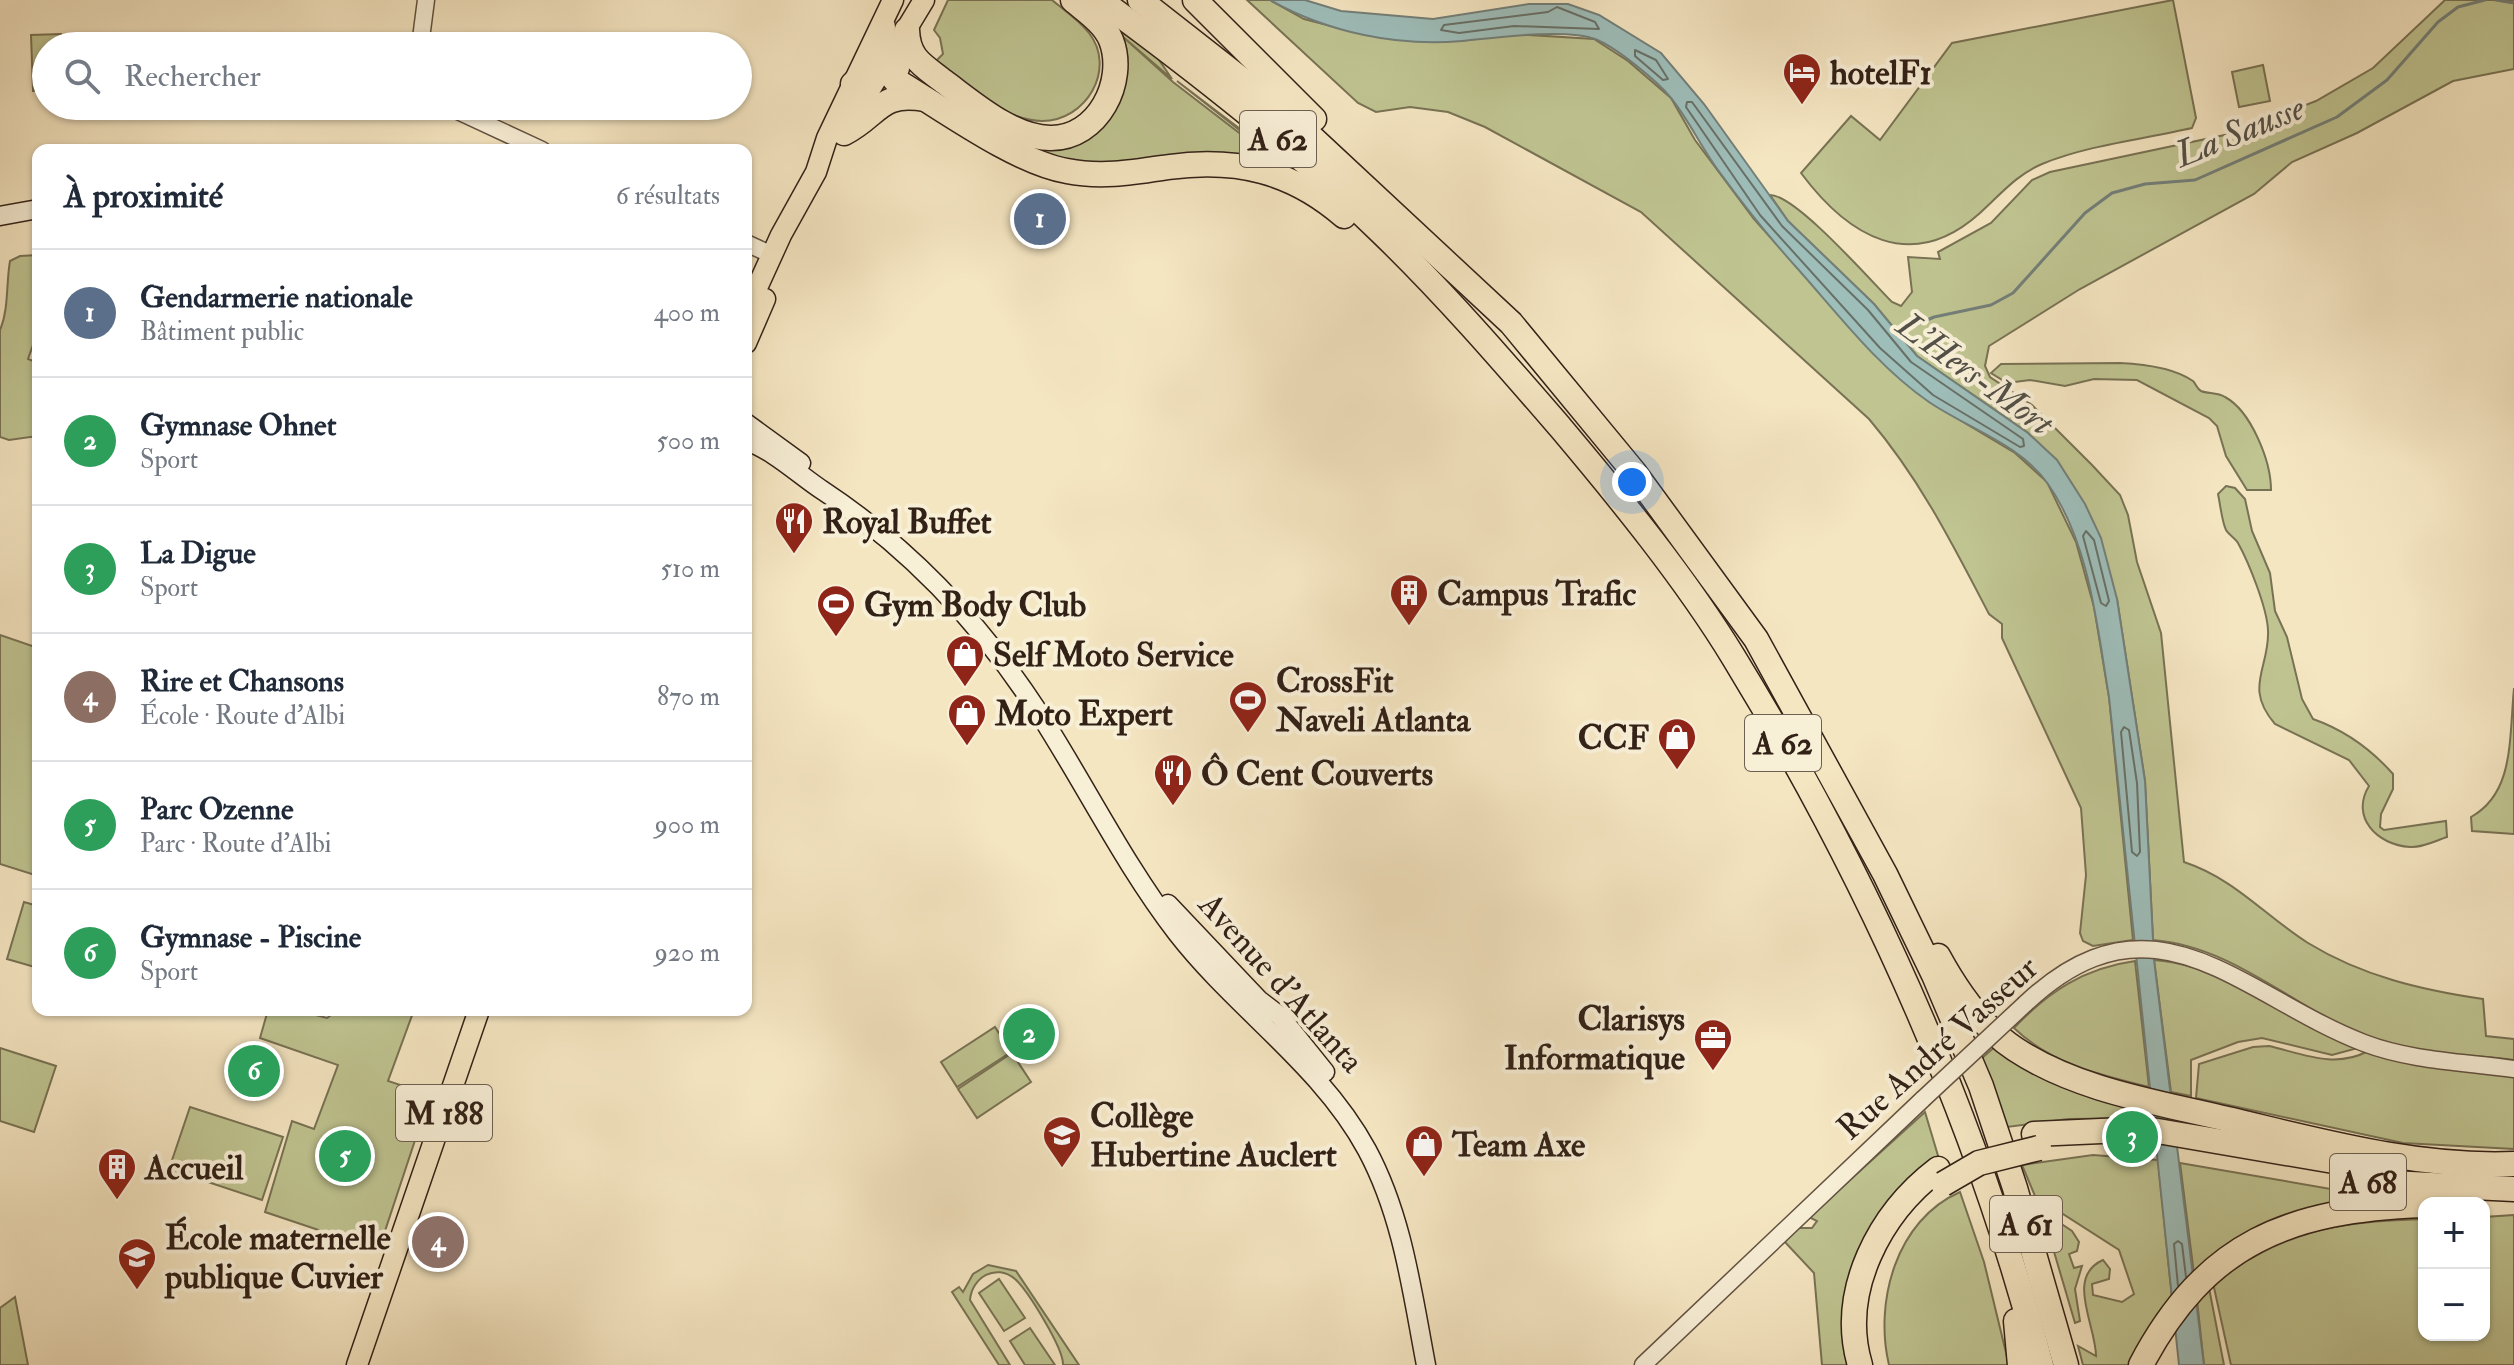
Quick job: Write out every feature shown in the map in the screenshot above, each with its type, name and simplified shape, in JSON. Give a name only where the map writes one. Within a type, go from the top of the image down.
[{"type":"highway","points":[[1073,0],[1104,28],[1114,53],[1114,86],[1095,119],[1067,135],[1033,135],[958,95],[916,62],[908,42],[895,28],[880,50],[884,66],[895,80],[926,99],[1000,142],[1062,170],[1105,175],[1215,162],[1261,168],[1283,176],[1338,210],[1441,294]]},
{"type":"highway","name":"A 62","points":[[1100,0],[1273,134],[1384,234],[1478,331],[1615,492],[1732,654],[1862,884],[1946,1074],[2010,1259],[2041,1365]]},
{"type":"highway","name":"A 62","points":[[1140,0],[1282,111],[1370,189],[1511,323],[1634,472],[1756,639],[1885,874],[1934,975]]},
{"type":"highway","points":[[1195,0],[1348,153],[1370,189]]},
{"type":"highway","points":[[853,84],[864,70],[884,66],[903,68],[939,89],[958,95]]},
{"type":"highway","points":[[844,133],[895,97],[926,99]]},
{"type":"highway","points":[[1885,874],[1919,921],[1962,993],[1995,1032],[2038,1063],[2113,1091],[2385,1155],[2463,1164],[2514,1164]]},
{"type":"highway","name":"A 61","points":[[1934,975],[1981,1086],[2015,1188],[2066,1365]]},
{"type":"highway","name":"A 68","points":[[1860,1365],[1856,1317],[1858,1292],[1868,1257],[1896,1206],[1941,1177],[2036,1141],[2127,1136],[2404,1173],[2514,1177]]},
{"type":"highway","name":"A 68","points":[[2226,1151],[2360,1182],[2514,1189]]},
{"type":"highway","name":"A 68","points":[[1875,1365],[1869,1330],[1870,1306],[1882,1262],[1901,1225],[1941,1177]]},
{"type":"highway","points":[[2490,1202],[2514,1201]]},
{"type":"highway","points":[[2141,1365],[2178,1303],[2221,1262],[2274,1232],[2309,1220],[2357,1210],[2418,1205]]},
{"type":"highway","points":[[2010,1259],[2008,1286],[2018,1329],[2020,1365]]},
{"type":"main road","points":[[893,0],[895,28]]},
{"type":"main road","points":[[752,299],[816,172],[853,84],[895,28],[924,0]]},
{"type":"main road","points":[[816,172],[844,133],[884,66]]},
{"type":"main road","points":[[752,329],[791,239],[800,205]]},
{"type":"main road","points":[[0,206],[32,210]]},
{"type":"main road","points":[[0,216],[32,210]]},
{"type":"main road","name":"Avenue d'Atlanta","points":[[752,427],[806,467],[834,497]]},
{"type":"main road","name":"Avenue d'Atlanta","points":[[752,445],[834,497],[921,569],[993,648],[1039,713],[1140,878],[1183,940],[1251,1004],[1346,1115],[1381,1179],[1401,1235],[1426,1365]]},
{"type":"main road","name":"Avenue d'Atlanta","points":[[1251,1004],[1280,1016],[1367,1130],[1391,1178],[1411,1236],[1437,1365]]},
{"type":"main road","name":"M 188","points":[[357,1365],[477,1016]]},
{"type":"main road","points":[[1288,1050],[1313,1057]]},
{"type":"street","points":[[422,32],[426,0]]},
{"type":"street","points":[[477,120],[529,144]]},
{"type":"street","points":[[752,246],[772,255]]},
{"type":"street","name":"Rue André Vasseur","points":[[1643,1365],[2045,984],[2091,959],[2117,952],[2156,949],[2197,957],[2365,1043],[2402,1053],[2514,1069]]},
{"type":"green space","points":[[948,0],[1052,0],[1085,28],[1097,47],[1100,62],[1098,77],[1084,103],[1058,119],[1028,120],[974,94],[938,70],[934,63],[943,54],[940,38],[934,30]]},
{"type":"green space","points":[[1247,0],[1270,0],[1304,19],[1366,35],[1416,41],[1460,41],[1514,34],[1594,39],[1628,61],[1671,98],[1695,140],[1754,219],[1874,354],[1928,401],[2015,453],[2047,482],[2076,542],[2094,607],[2109,697],[2133,940],[2093,946],[2083,941],[2080,933],[2086,875],[2081,808],[2002,638],[2002,624],[1989,614],[1920,489],[1869,419],[1641,212],[1485,127],[1448,112],[1410,107],[1376,112],[1358,103]]},
{"type":"green space","points":[[2173,0],[2196,118],[2192,128],[2097,147],[2042,164],[2016,179],[1980,213],[1954,232],[1930,242],[1905,244],[1882,240],[1860,230],[1839,215],[1801,173],[1851,116],[1880,140],[1952,43]]},
{"type":"green space","points":[[2445,0],[2514,0],[2514,69],[2453,81],[2357,133],[2292,162],[2254,194],[2080,289],[1989,346],[1985,366],[1990,377],[2032,405],[2120,495],[2128,515],[2137,562],[2161,633],[2184,862],[2219,878],[2328,955],[2371,973],[2415,986],[2483,999],[2486,1036],[2514,1039],[2514,1060],[2432,1053],[2386,1044],[2356,1033],[2244,969],[2215,956],[2185,945],[2153,940],[2145,781],[2117,599],[2028,433],[1917,356],[1874,304],[1788,221],[1770,195],[1782,199],[1814,223],[1892,302],[1901,306],[1912,292],[1908,257],[1940,259],[1938,252],[1991,223],[2032,180],[2050,172],[2234,133],[2316,101],[2373,68]]},
{"type":"green space","points":[[1111,23],[1157,57],[1172,79],[1122,36],[1173,82],[1247,139],[1246,144],[1250,141],[1276,159],[1177,81],[1294,170],[1089,168],[1024,147],[1095,129]]},
{"type":"green space","points":[[2263,65],[2270,101],[2239,107],[2232,72]]},
{"type":"green space","points":[[32,255],[32,348],[28,359],[32,361],[32,437],[9,440],[0,437],[0,330],[10,261]]},
{"type":"green space","points":[[2120,363],[2177,373],[2193,381],[2201,391],[2222,395],[2234,404],[2258,438],[2271,490],[2247,490],[2226,456],[2217,426],[2209,418],[2137,380],[2094,379],[2065,386],[2030,380],[2007,383],[1991,373],[2001,364]]},
{"type":"green space","points":[[2226,486],[2235,488],[2245,499],[2252,531],[2270,573],[2275,611],[2287,637],[2302,699],[2313,719],[2356,741],[2393,774],[2393,789],[2381,814],[2380,827],[2384,830],[2446,821],[2447,837],[2410,847],[2387,841],[2378,835],[2365,818],[2363,808],[2369,786],[2349,760],[2275,724],[2266,711],[2259,688],[2268,643],[2267,621],[2247,562],[2238,543],[2225,527],[2218,494]]},
{"type":"green space","points":[[0,635],[32,646],[32,874],[0,864]]},
{"type":"green space","points":[[2514,688],[2514,834],[2472,831],[2471,817],[2485,807],[2495,794],[2507,763]]},
{"type":"green space","points":[[24,902],[32,904],[32,966],[7,959]]},
{"type":"green space","points":[[2154,960],[2181,964],[2234,982],[2358,1048],[2332,1055],[2262,1038],[2238,1042],[2191,1060],[2191,1096],[2171,1092]]},
{"type":"green space","points":[[2135,961],[2149,1087],[2095,1073],[2060,1059],[2014,1028],[2040,1003],[2068,984],[2099,969]]},
{"type":"green space","points":[[266,1016],[412,1016],[388,1081],[430,1095],[382,1240],[369,1247],[265,1212],[292,1121],[314,1129],[338,1065],[260,1038]]},
{"type":"green space","points":[[995,1027],[1011,1052],[957,1087],[941,1062]]},
{"type":"green space","points":[[1998,1044],[2152,1107],[2153,1118],[2068,1119],[2007,1127],[1981,1059]]},
{"type":"green space","points":[[2269,1046],[2331,1059],[2343,1059],[2368,1051],[2514,1077],[2514,1149],[2403,1143],[2196,1098],[2199,1064],[2253,1047]]},
{"type":"green space","points":[[0,1048],[56,1066],[34,1132],[0,1121]]},
{"type":"green space","points":[[1012,1053],[1031,1082],[977,1118],[958,1089]]},
{"type":"green space","points":[[190,1107],[283,1137],[262,1200],[169,1169]]},
{"type":"green space","points":[[1925,1112],[1939,1159],[1892,1199],[1850,1365],[1822,1365],[1814,1273],[1784,1241],[1799,1228],[1812,1228],[1817,1221],[1809,1217]]},
{"type":"green space","points":[[2093,1155],[2158,1160],[2172,1298],[2131,1365],[2083,1365],[2078,1346],[2096,1356],[2084,1290],[2092,1268],[2103,1260],[2110,1269],[2109,1279],[2092,1284],[2093,1295],[2122,1302],[2134,1294],[2119,1250],[2035,1196],[2022,1165]]},
{"type":"green space","points":[[2180,1163],[2389,1199],[2194,1274]]},
{"type":"green space","points":[[1960,1192],[1984,1262],[2009,1365],[1889,1365],[1885,1315],[1895,1265],[1905,1242],[1920,1222],[1938,1205]]},
{"type":"green space","points":[[2042,1211],[2072,1231],[2079,1242],[2077,1251],[2069,1254],[2074,1268],[2082,1266],[2075,1289],[2080,1321],[2075,1323]]},
{"type":"green space","points":[[2514,1215],[2514,1365],[2231,1365],[2213,1283],[2239,1265],[2288,1240],[2312,1232],[2364,1223],[2418,1219],[2418,1341],[2490,1341],[2490,1217]]},
{"type":"green space","points":[[988,1265],[1016,1271],[1079,1365],[1063,1365],[1052,1334],[1028,1295],[1015,1279],[1000,1272],[980,1279],[970,1300],[1010,1365],[999,1365],[952,1292],[959,1287],[963,1292],[973,1274]]},
{"type":"green space","points":[[999,1279],[1025,1318],[1004,1331],[979,1293]]},
{"type":"green space","points":[[2209,1288],[2224,1365],[2204,1365],[2197,1300]]},
{"type":"green space","points":[[15,1297],[28,1365],[0,1365],[0,1308]]},
{"type":"green space","points":[[1030,1328],[1055,1365],[1025,1365],[1010,1341]]},
{"type":"water","points":[[1270,0],[1305,0],[1341,11],[1433,19],[1529,4],[1568,4],[1599,15],[1661,53],[1704,104],[1788,221],[1874,304],[1917,356],[2028,433],[2057,460],[2085,504],[2101,538],[2117,599],[2145,781],[2154,960],[2204,1365],[2179,1365],[2109,697],[2096,615],[2083,559],[2074,533],[2048,484],[2023,458],[1929,402],[1876,356],[1748,210],[1714,165],[1671,98],[1614,49],[1595,39],[1566,34],[1437,42],[1388,39],[1339,29]]},
{"type":"waterway","name":"La Sausse","points":[[1895,334],[1934,317],[1991,305],[2013,293],[2085,213],[2112,193],[2145,184],[2195,180],[2337,117],[2387,80],[2438,22],[2458,7],[2485,0]]},
{"type":"waterway","name":"La Sausse","points":[[2496,0],[2514,3]]},
{"type":"place","name":"hotelF1","points":[[1802,106]]},
{"type":"place","name":"Gendarmerie nationale","points":[[1040,219]]},
{"type":"place","name":"Royal Buffet","points":[[794,555]]},
{"type":"place","name":"Campus Trafic","points":[[1409,627]]},
{"type":"place","name":"Gym Body Club","points":[[836,638]]},
{"type":"place","name":"Self Moto Service","points":[[965,688]]},
{"type":"place","name":"CrossFit Naveli Atlanta","points":[[1248,734]]},
{"type":"place","name":"Moto Expert","points":[[967,747]]},
{"type":"place","name":"CCF","points":[[1677,771]]},
{"type":"place","name":"Ô Cent Couverts","points":[[1173,807]]},
{"type":"place","name":"Gymnase Ohnet","points":[[1029,1034]]},
{"type":"place","name":"Gymnase - Piscine","points":[[254,1071]]},
{"type":"place","name":"Clarisys Informatique","points":[[1713,1072]]},
{"type":"place","name":"La Digue","points":[[2132,1137]]},
{"type":"place","name":"Parc Ozenne","points":[[345,1156]]},
{"type":"place","name":"Collège Hubertine Auclert","points":[[1062,1169]]},
{"type":"place","name":"Team Axe","points":[[1424,1178]]},
{"type":"place","name":"Accueil","points":[[117,1201]]},
{"type":"place","name":"Rire et Chansons","points":[[438,1242]]},
{"type":"place","name":"École maternelle publique Cuvier","points":[[137,1291]]},
{"type":"water label","name":"L'Hers-Mort","points":[[1976,373]]}]
